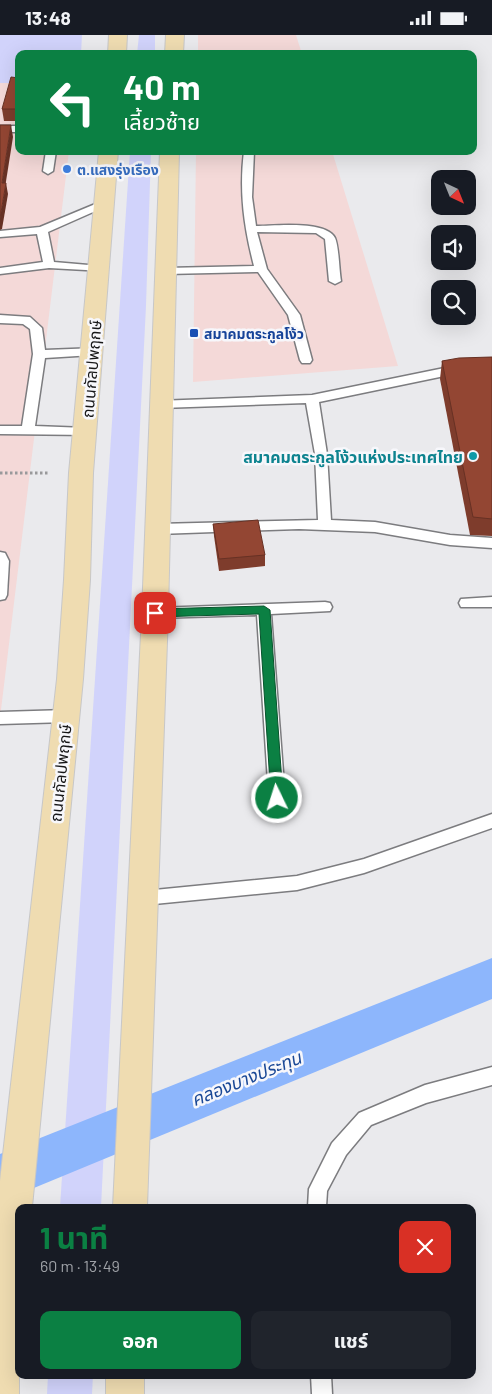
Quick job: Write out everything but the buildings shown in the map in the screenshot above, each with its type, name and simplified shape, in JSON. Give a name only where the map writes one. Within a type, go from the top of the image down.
[{"type":"main road","points":[[117,50],[118,35]]},
{"type":"main road","points":[[174,35],[174,50]]},
{"type":"main road","name":"ถนนกัลปพฤกษ์","points":[[15,1204],[66,716],[77,580],[81,473],[100,269],[108,155]]},
{"type":"main road","points":[[130,1204],[155,613],[170,155]]},
{"type":"main road","name":"ถนนกัลปพฤกษ์","points":[[0,1394],[15,1206]]},
{"type":"main road","points":[[125,1379],[125,1394]]},
{"type":"lane","points":[[0,129],[15,129]]},
{"type":"lane","points":[[48,171],[50,155]]},
{"type":"lane","points":[[248,155],[245,181],[250,229],[261,269],[294,315],[306,360]]},
{"type":"lane","points":[[0,234],[42,230],[105,203]]},
{"type":"lane","points":[[250,229],[318,230],[326,233],[330,239],[335,281]]},
{"type":"lane","points":[[42,230],[49,265]]},
{"type":"lane","points":[[0,271],[49,265],[100,269]]},
{"type":"lane","points":[[166,271],[261,269]]},
{"type":"lane","points":[[0,319],[26,320],[36,328],[39,354],[28,429]]},
{"type":"lane","points":[[39,354],[93,351]]},
{"type":"lane","points":[[161,404],[312,399],[459,369],[492,368]]},
{"type":"lane","points":[[312,399],[321,454],[324,525]]},
{"type":"lane","points":[[0,430],[28,429],[86,432]]},
{"type":"lane","points":[[158,529],[299,524],[375,527],[450,540],[492,543]]},
{"type":"lane","points":[[0,557],[2,561],[0,595]]},
{"type":"lane","points":[[466,603],[492,602]]},
{"type":"lane","points":[[155,613],[325,607]]},
{"type":"lane","points":[[264,610],[277,798]]},
{"type":"lane","points":[[0,718],[66,716]]},
{"type":"lane","points":[[144,898],[297,883],[364,866],[492,821]]},
{"type":"lane","points":[[318,1204],[318,1189],[339,1149],[364,1119],[425,1094],[492,1076]]},
{"type":"lane","points":[[321,1379],[322,1394]]},
{"type":"path","points":[[0,473],[81,473]]},
{"type":"shaded area","points":[[0,35],[82,35],[81,50],[15,50],[15,83],[0,83]]},
{"type":"shaded area","points":[[139,35],[155,35],[155,50],[137,50]]},
{"type":"shaded area","points":[[198,35],[296,35],[301,50],[198,50]]},
{"type":"shaded area","points":[[0,83],[15,83],[15,155],[69,155],[0,718]]},
{"type":"shaded area","points":[[130,155],[151,155],[146,306],[101,1204],[60,1204]]},
{"type":"shaded area","points":[[196,155],[333,155],[398,366],[193,382]]},
{"type":"shaded area","points":[[48,1379],[93,1379],[92,1394],[47,1394]]},
{"type":"waterway","name":"คลองบางประทุน","points":[[0,1178],[492,978]]},
{"type":"place","name":"ต.แสงรุ่งเรือง","points":[[67,169]]},
{"type":"place","name":"สมาคมตระกูลโง้ว","points":[[194,333]]},
{"type":"place","name":"สมาคมตระกูลโง้วแห่งประเทศไทย","points":[[473,456]]},
{"type":"route","points":[[155,613],[264,610],[277,798]]}]
